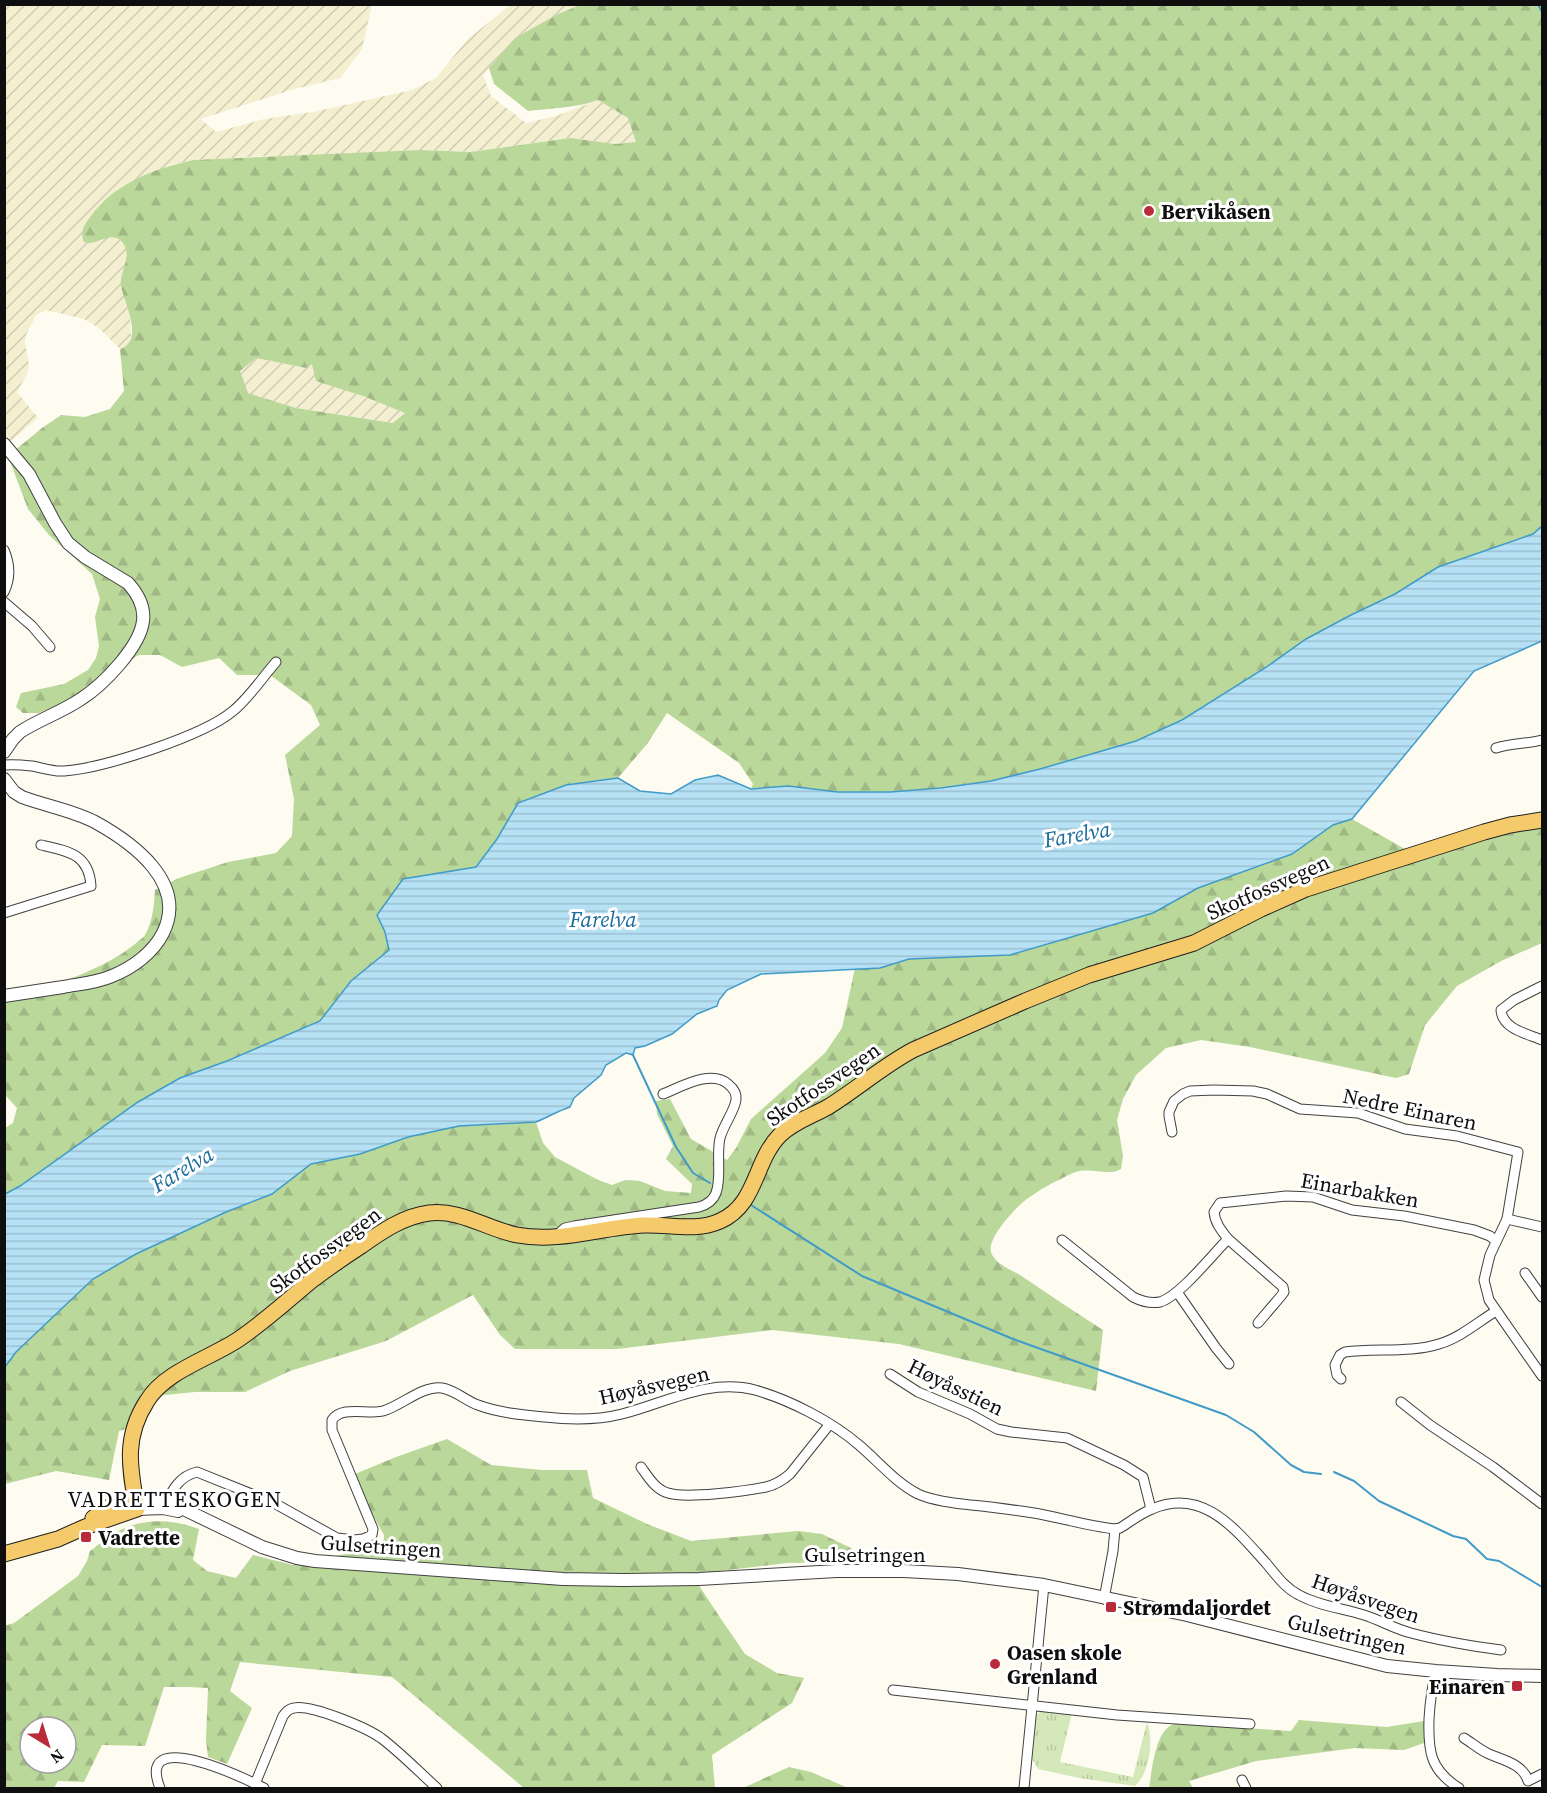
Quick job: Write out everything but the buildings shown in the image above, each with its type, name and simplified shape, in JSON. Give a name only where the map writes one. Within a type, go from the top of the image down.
[{"type":"main road","name":"Skotfossvegen","points":[[136,1503],[130,1445],[135,1425],[151,1395],[167,1380],[239,1339],[311,1281],[371,1239],[409,1218],[433,1212],[453,1213],[517,1235],[555,1237],[645,1225],[700,1227],[722,1220],[731,1215],[745,1201],[768,1152],[782,1132],[825,1108],[913,1050],[1089,975],[1194,943],[1306,889],[1484,832],[1518,823],[1542,820]]},
{"type":"main road","points":[[4,1554],[58,1539],[136,1503]]},
{"type":"street","points":[[4,444],[28,474],[68,543],[85,557],[120,577],[133,589],[142,605],[144,619],[133,645],[94,690],[75,703],[30,725],[13,739],[4,752]]},
{"type":"street","points":[[4,550],[9,563],[9,573],[4,592]]},
{"type":"street","points":[[4,602],[32,626],[51,647]]},
{"type":"street","points":[[4,765],[23,765],[64,771],[111,761],[169,742],[214,723],[230,713],[276,662]]},
{"type":"street","points":[[1496,748],[1542,740]]},
{"type":"street","points":[[4,779],[14,792],[22,797],[84,817],[133,848],[157,872],[167,890],[170,908],[160,940],[144,956],[123,970],[96,982],[4,996]]},
{"type":"street","points":[[4,912],[91,886],[86,866],[78,857],[41,845]]},
{"type":"street","points":[[1542,986],[1508,1004],[1502,1010],[1501,1015],[1514,1028],[1542,1040]]},
{"type":"street","points":[[555,1237],[562,1230],[574,1226],[699,1208],[714,1197],[718,1182],[720,1139],[736,1099],[735,1091],[722,1080],[710,1078],[663,1094]]},
{"type":"street","name":"Nedre Einaren","points":[[1172,1132],[1169,1116],[1171,1106],[1178,1097],[1190,1091],[1214,1090],[1260,1092],[1300,1110],[1358,1113],[1405,1129],[1457,1136],[1518,1152],[1507,1219]]},
{"type":"street","name":"Einarbakken","points":[[1258,1323],[1284,1292],[1283,1287],[1228,1239],[1218,1226],[1215,1209],[1220,1203],[1297,1196],[1313,1197],[1352,1210],[1404,1216],[1483,1233],[1496,1241]]},
{"type":"street","points":[[1542,1227],[1507,1219],[1486,1265],[1484,1280],[1486,1293],[1496,1311],[1542,1376]]},
{"type":"street","points":[[1062,1240],[1137,1299],[1160,1302],[1178,1292],[1228,1239]]},
{"type":"street","points":[[1525,1274],[1542,1297]]},
{"type":"street","points":[[1178,1292],[1229,1364]]},
{"type":"street","points":[[1341,1379],[1337,1375],[1335,1365],[1340,1355],[1346,1352],[1439,1344],[1496,1311]]},
{"type":"street","name":"Høyåsstien","points":[[890,1374],[918,1392],[970,1414],[998,1429],[1067,1438],[1124,1465],[1143,1477],[1151,1509]]},
{"type":"street","name":"Høyåsvegen","points":[[165,1504],[172,1490],[182,1479],[197,1472],[274,1503],[337,1538],[354,1540],[368,1537],[373,1532],[332,1430],[332,1420],[338,1413],[344,1411],[368,1413],[387,1410],[434,1388],[451,1391],[490,1409],[576,1419],[620,1414],[692,1391],[722,1387],[745,1389],[787,1401],[829,1425],[857,1443],[902,1484],[923,1496],[1034,1513],[1115,1529],[1151,1509],[1178,1503],[1200,1506],[1227,1521],[1291,1590],[1311,1600],[1368,1616],[1410,1633],[1501,1650]]},
{"type":"street","points":[[1401,1402],[1542,1504]]},
{"type":"street","points":[[641,1467],[659,1489],[674,1494],[697,1494],[767,1486],[790,1474],[829,1425]]},
{"type":"street","name":"Gulsetringen","points":[[136,1503],[165,1504],[279,1553],[333,1563],[563,1579],[689,1580],[837,1571],[958,1574],[1044,1585],[1186,1616],[1387,1666],[1497,1675],[1542,1676]]},
{"type":"street","points":[[1104,1599],[1115,1529]]},
{"type":"street","points":[[1024,1788],[1044,1585]]},
{"type":"street","points":[[1436,1671],[1430,1694],[1429,1750],[1434,1765],[1459,1788]]},
{"type":"street","points":[[893,1690],[1127,1716],[1250,1724]]},
{"type":"street","points":[[255,1784],[283,1716],[290,1709],[299,1707],[348,1722],[374,1733],[437,1788]]},
{"type":"street","points":[[1464,1738],[1484,1752],[1513,1764],[1527,1776],[1527,1785]]},
{"type":"street","points":[[160,1788],[156,1769],[160,1762],[171,1757],[191,1760],[219,1769],[264,1788]]},
{"type":"street","points":[[1527,1785],[1542,1774]]},
{"type":"shaded area","points":[[4,5],[372,5],[362,49],[340,78],[291,90],[201,119],[216,132],[264,119],[313,112],[412,90],[436,78],[467,40],[510,5],[580,5],[558,14],[515,39],[483,75],[491,96],[526,123],[556,116],[598,100],[628,118],[637,142],[615,144],[570,138],[470,152],[420,150],[320,156],[270,156],[193,160],[167,166],[97,242],[116,237],[127,249],[128,255],[121,286],[130,312],[129,342],[120,349],[99,328],[84,319],[46,310],[36,315],[25,342],[28,372],[17,392],[38,418],[11,441],[4,434]]},
{"type":"shaded area","points":[[256,358],[306,368],[312,363],[363,396],[405,412],[394,423],[296,408],[247,393],[240,371]]},
{"type":"green space","points":[[580,5],[1542,5],[1542,526],[1533,534],[1487,551],[1351,615],[1306,639],[1265,668],[1181,720],[1136,741],[990,781],[890,792],[838,792],[788,786],[751,789],[753,784],[739,763],[667,713],[647,744],[618,778],[566,785],[497,839],[476,867],[442,873],[377,915],[385,932],[389,950],[351,981],[320,1021],[227,1061],[180,1078],[138,1102],[20,1186],[5,1194],[5,1128],[13,1123],[17,1108],[5,1096],[5,1001],[89,971],[135,944],[145,935],[150,924],[155,890],[179,878],[228,862],[276,853],[292,836],[294,799],[285,755],[320,725],[311,705],[270,675],[237,675],[219,658],[182,667],[160,655],[139,655],[106,674],[76,697],[39,713],[23,713],[16,707],[21,693],[64,684],[88,670],[96,658],[99,646],[95,617],[100,599],[92,574],[49,535],[28,509],[8,456],[61,415],[85,417],[110,409],[124,391],[120,349],[127,345],[132,330],[121,286],[127,253],[118,238],[84,242],[83,228],[101,204],[124,186],[150,173],[193,160],[420,150],[470,152],[570,138],[615,144],[636,142],[628,118],[598,100],[573,106],[528,111],[494,84],[489,68],[515,38],[558,14]],"holes":[[[256,358],[306,368],[312,364],[316,381],[405,413],[393,423],[296,408],[248,393],[240,371]]]},
{"type":"green space","points":[[1352,819],[1419,857],[1455,846],[1542,828],[1542,943],[1501,961],[1457,986],[1425,1025],[1409,1074],[1396,1078],[1250,1047],[1201,1040],[1166,1048],[1136,1075],[1123,1099],[1117,1120],[1123,1156],[1121,1169],[1110,1172],[1079,1171],[1040,1190],[1022,1203],[1007,1219],[996,1233],[991,1247],[992,1254],[999,1263],[1103,1330],[1096,1391],[899,1344],[772,1330],[617,1349],[515,1349],[500,1335],[473,1295],[386,1341],[290,1371],[245,1392],[195,1392],[146,1397],[136,1426],[119,1431],[109,1480],[56,1471],[5,1484],[5,1367],[16,1352],[93,1279],[136,1254],[226,1212],[272,1194],[311,1164],[360,1154],[408,1137],[459,1126],[536,1122],[543,1143],[555,1157],[598,1180],[612,1185],[625,1180],[640,1181],[665,1191],[691,1193],[692,1184],[666,1159],[673,1146],[657,1114],[656,1101],[670,1099],[691,1139],[727,1160],[751,1119],[825,1053],[842,1028],[855,968],[880,968],[909,959],[1010,955],[1153,913],[1198,888],[1292,854],[1333,825]]},
{"type":"green space","points":[[447,1439],[491,1465],[542,1470],[587,1470],[593,1498],[647,1524],[691,1541],[798,1531],[822,1534],[853,1549],[868,1561],[787,1563],[702,1573],[698,1584],[745,1654],[777,1673],[804,1678],[792,1703],[712,1755],[715,1788],[524,1788],[392,1677],[240,1662],[230,1691],[252,1708],[227,1764],[208,1757],[206,1740],[208,1688],[164,1687],[145,1746],[102,1745],[84,1782],[58,1781],[54,1788],[5,1788],[4,1626],[14,1623],[78,1576],[90,1551],[107,1538],[116,1532],[143,1523],[162,1521],[199,1529],[193,1560],[207,1571],[236,1578],[253,1555],[293,1565],[378,1547],[384,1535],[366,1503],[355,1474]]},
{"type":"green space","points":[[1042,1711],[1072,1713],[1060,1762],[1133,1777],[1147,1722],[1150,1738],[1149,1756],[1140,1780],[1135,1786],[1038,1769],[1031,1757],[1035,1720],[1037,1714]]},
{"type":"green space","points":[[1299,1720],[1387,1727],[1424,1721],[1424,1743],[1404,1750],[1355,1748],[1256,1761],[1189,1781],[1193,1788],[1149,1788],[1156,1751],[1168,1727],[1175,1724],[1291,1731]]},
{"type":"green space","points":[[789,1767],[811,1772],[848,1788],[743,1788]]},
{"type":"water","name":"Farelva","points":[[1542,526],[1542,641],[1474,671],[1352,819],[1333,825],[1292,854],[1198,888],[1153,913],[1010,955],[909,959],[880,968],[761,974],[727,990],[717,1006],[697,1014],[672,1034],[635,1048],[633,1055],[626,1053],[606,1065],[601,1075],[574,1098],[570,1107],[536,1122],[459,1126],[408,1137],[360,1154],[311,1164],[272,1194],[226,1212],[136,1254],[93,1279],[16,1352],[5,1367],[5,1194],[20,1186],[138,1102],[180,1078],[227,1061],[320,1021],[351,981],[389,950],[385,932],[377,915],[403,879],[476,867],[497,839],[518,803],[566,785],[618,778],[640,791],[671,794],[695,780],[718,775],[751,789],[788,786],[838,792],[890,792],[991,781],[1040,769],[1136,741],[1182,720],[1265,668],[1306,639],[1395,594],[1438,567],[1533,534]]},
{"type":"waterway","points":[[1538,4],[1542,12]]},
{"type":"waterway","points":[[633,1055],[676,1147],[693,1173],[710,1183]]},
{"type":"waterway","points":[[751,1205],[862,1276],[1013,1339],[1226,1415],[1254,1432],[1291,1465],[1304,1472],[1321,1474]]},
{"type":"waterway","points":[[1334,1472],[1354,1481],[1379,1501],[1453,1536],[1466,1539],[1487,1559],[1499,1561],[1542,1587]]},
{"type":"place","name":"Bervikåsen","points":[[1149,211]]},
{"type":"place","name":"Vadrette","points":[[86,1537]]},
{"type":"place","name":"Strømdaljordet","points":[[1111,1607]]},
{"type":"place","name":"Oasen skole Grenland","points":[[995,1664]]},
{"type":"place","name":"Einaren","points":[[1517,1686]]},
{"type":"district","name":"VADRETTESKOGEN","points":[[175,1499]]}]
